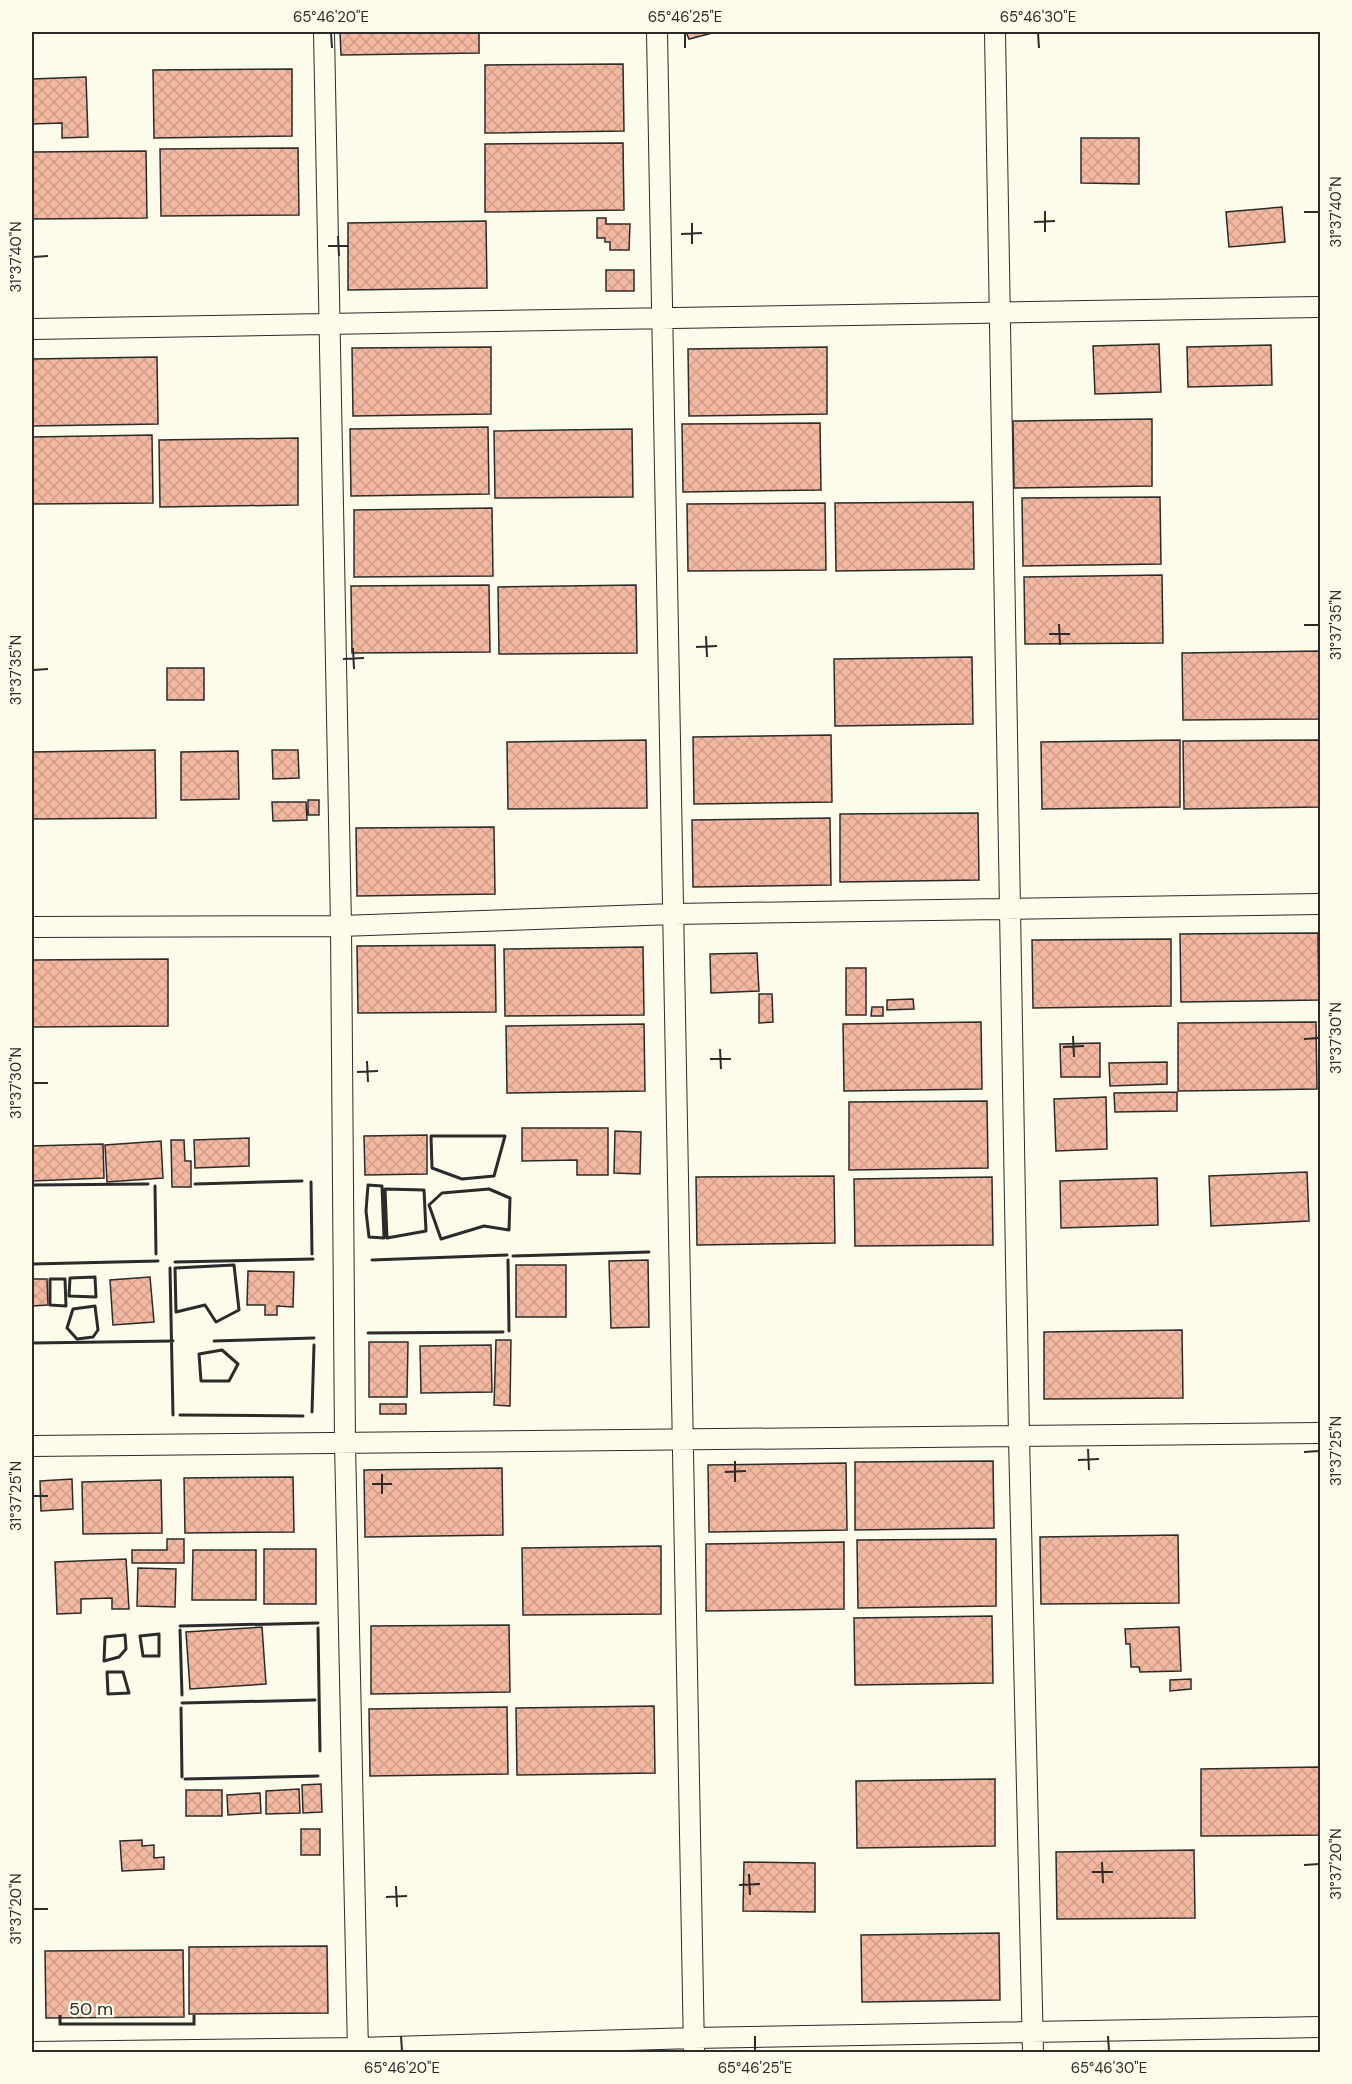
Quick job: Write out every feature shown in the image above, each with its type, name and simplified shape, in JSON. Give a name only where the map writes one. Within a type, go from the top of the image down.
[{"type":"street","points":[[324,32],[341,926],[345,1443],[358,2050]]},
{"type":"street","points":[[657,32],[694,2045]]},
{"type":"street","points":[[995,32],[1019,1437],[1033,2052]]},
{"type":"street","points":[[32,329],[1320,308]]},
{"type":"street","points":[[32,927],[341,926],[673,914],[1320,904]]},
{"type":"street","points":[[32,1446],[1320,1433]]},
{"type":"street","points":[[32,2052],[694,2045],[1033,2032],[1320,2027]]},
{"type":"building","points":[[340,32],[479,32],[479,53],[341,55]]},
{"type":"building","points":[[686,32],[716,32],[689,39]]},
{"type":"building","points":[[623,64],[624,131],[485,133],[485,65]]},
{"type":"building","points":[[292,69],[292,136],[154,138],[153,70]]},
{"type":"building","points":[[86,77],[88,137],[62,138],[62,123],[32,124],[32,79]]},
{"type":"building","points":[[1081,138],[1139,138],[1139,184],[1081,183]]},
{"type":"building","points":[[623,143],[624,210],[485,212],[485,144]]},
{"type":"building","points":[[298,148],[299,215],[161,216],[160,149]]},
{"type":"building","points":[[146,151],[147,218],[32,219],[32,152]]},
{"type":"building","points":[[1282,207],[1285,242],[1229,247],[1226,212]]},
{"type":"building","points":[[597,218],[606,218],[606,224],[630,224],[629,250],[610,250],[610,242],[605,242],[605,238],[597,238]]},
{"type":"building","points":[[486,221],[487,288],[348,290],[348,223]]},
{"type":"building","points":[[606,270],[634,270],[634,291],[606,291]]},
{"type":"building","points":[[1159,344],[1161,392],[1095,394],[1093,346]]},
{"type":"building","points":[[1271,345],[1272,385],[1188,387],[1187,347]]},
{"type":"building","points":[[491,347],[491,414],[353,416],[352,348]]},
{"type":"building","points":[[827,347],[827,414],[689,416],[688,349]]},
{"type":"building","points":[[157,357],[158,424],[32,426],[32,359]]},
{"type":"building","points":[[1152,419],[1152,486],[1014,488],[1013,421]]},
{"type":"building","points":[[820,423],[821,490],[683,492],[682,424]]},
{"type":"building","points":[[488,427],[489,494],[351,496],[350,429]]},
{"type":"building","points":[[632,429],[633,497],[495,498],[494,431]]},
{"type":"building","points":[[152,435],[153,503],[32,504],[32,437]]},
{"type":"building","points":[[298,438],[298,505],[160,507],[159,440]]},
{"type":"building","points":[[1160,497],[1161,564],[1023,566],[1022,498]]},
{"type":"building","points":[[973,502],[974,569],[836,571],[835,503]]},
{"type":"building","points":[[825,503],[826,570],[688,571],[687,504]]},
{"type":"building","points":[[492,508],[493,576],[354,577],[354,510]]},
{"type":"building","points":[[1162,575],[1163,643],[1025,644],[1024,577]]},
{"type":"building","points":[[489,585],[490,652],[352,653],[351,586]]},
{"type":"building","points":[[636,585],[637,653],[499,654],[498,587]]},
{"type":"building","points":[[1320,651],[1320,719],[1183,720],[1182,653]]},
{"type":"building","points":[[972,657],[973,724],[835,726],[834,659]]},
{"type":"building","points":[[167,668],[204,668],[204,700],[167,700]]},
{"type":"building","points":[[831,735],[832,802],[694,804],[693,737]]},
{"type":"building","points":[[646,740],[647,808],[508,809],[507,742]]},
{"type":"building","points":[[1180,740],[1180,807],[1042,809],[1041,742]]},
{"type":"building","points":[[1320,740],[1320,807],[1184,809],[1183,741]]},
{"type":"building","points":[[155,750],[156,818],[32,819],[32,752]]},
{"type":"building","points":[[272,750],[298,750],[299,778],[273,779]]},
{"type":"building","points":[[238,751],[239,799],[181,800],[181,752]]},
{"type":"building","points":[[308,800],[319,800],[319,815],[308,815]]},
{"type":"building","points":[[272,802],[306,802],[307,820],[273,821]]},
{"type":"building","points":[[978,813],[979,880],[840,882],[840,814]]},
{"type":"building","points":[[830,818],[831,885],[693,887],[692,820]]},
{"type":"building","points":[[494,827],[495,894],[357,896],[356,828]]},
{"type":"building","points":[[1318,933],[1319,1000],[1181,1002],[1180,934]]},
{"type":"building","points":[[1171,939],[1171,1006],[1033,1008],[1032,940]]},
{"type":"building","points":[[495,945],[496,1012],[358,1013],[357,946]]},
{"type":"building","points":[[643,947],[644,1015],[505,1016],[504,949]]},
{"type":"building","points":[[757,953],[759,991],[711,993],[710,954]]},
{"type":"building","points":[[168,959],[168,1026],[32,1027],[32,960]]},
{"type":"building","points":[[846,968],[866,968],[866,1015],[846,1015]]},
{"type":"building","points":[[759,994],[772,994],[773,1022],[759,1023]]},
{"type":"building","points":[[913,999],[914,1009],[887,1010],[887,1000]]},
{"type":"building","points":[[872,1007],[883,1007],[883,1016],[871,1016]]},
{"type":"building","points":[[981,1022],[982,1089],[844,1091],[843,1024]]},
{"type":"building","points":[[1316,1022],[1317,1089],[1178,1091],[1178,1023]]},
{"type":"building","points":[[644,1024],[645,1091],[507,1093],[506,1026]]},
{"type":"building","points":[[1100,1043],[1100,1077],[1061,1077],[1060,1044]]},
{"type":"building","points":[[1167,1062],[1167,1084],[1110,1086],[1109,1063]]},
{"type":"building","points":[[1177,1092],[1177,1111],[1115,1112],[1114,1093]]},
{"type":"building","points":[[1106,1097],[1107,1149],[1056,1151],[1054,1099]]},
{"type":"building","points":[[987,1101],[988,1168],[849,1170],[849,1102]]},
{"type":"building","points":[[522,1128],[608,1128],[608,1175],[577,1175],[577,1160],[522,1161]]},
{"type":"building","points":[[615,1131],[641,1132],[640,1174],[614,1173]]},
{"type":"building","points":[[427,1135],[427,1174],[365,1175],[364,1136]]},
{"type":"building","points":[[249,1138],[249,1166],[195,1168],[194,1140]]},
{"type":"building","points":[[171,1140],[184,1140],[185,1161],[191,1161],[191,1187],[172,1187]]},
{"type":"building","points":[[161,1141],[163,1178],[107,1182],[105,1145]]},
{"type":"building","points":[[103,1144],[104,1178],[32,1181],[32,1146]]},
{"type":"building","points":[[1307,1172],[1309,1221],[1211,1226],[1209,1176]]},
{"type":"building","points":[[834,1176],[835,1243],[697,1245],[696,1177]]},
{"type":"building","points":[[992,1177],[993,1245],[855,1246],[854,1179]]},
{"type":"building","points":[[1157,1178],[1158,1225],[1061,1228],[1060,1181]]},
{"type":"building","points":[[648,1260],[649,1327],[611,1328],[609,1261]]},
{"type":"building","points":[[516,1265],[566,1265],[566,1317],[516,1317]]},
{"type":"building","points":[[248,1271],[294,1272],[293,1307],[277,1306],[277,1315],[265,1315],[265,1305],[247,1305]]},
{"type":"building","points":[[150,1277],[154,1322],[113,1325],[110,1280]]},
{"type":"building","points":[[32,1279],[47,1279],[48,1305],[32,1306]]},
{"type":"building","points":[[1182,1330],[1183,1398],[1044,1399],[1044,1332]]},
{"type":"building","points":[[496,1340],[511,1340],[510,1406],[494,1405]]},
{"type":"building","points":[[369,1342],[408,1342],[407,1397],[369,1397]]},
{"type":"building","points":[[491,1345],[492,1392],[421,1393],[420,1346]]},
{"type":"building","points":[[380,1404],[406,1404],[406,1414],[380,1414]]},
{"type":"building","points":[[993,1461],[994,1528],[855,1530],[855,1462]]},
{"type":"building","points":[[846,1463],[847,1530],[709,1532],[708,1465]]},
{"type":"building","points":[[502,1468],[503,1535],[365,1537],[364,1470]]},
{"type":"building","points":[[293,1477],[294,1532],[185,1533],[184,1478]]},
{"type":"building","points":[[72,1479],[73,1509],[41,1511],[40,1481]]},
{"type":"building","points":[[161,1480],[162,1533],[83,1534],[82,1482]]},
{"type":"building","points":[[1178,1535],[1179,1603],[1041,1604],[1040,1537]]},
{"type":"building","points":[[167,1539],[184,1539],[184,1563],[132,1563],[132,1550],[167,1550]]},
{"type":"building","points":[[996,1539],[996,1606],[858,1608],[857,1540]]},
{"type":"building","points":[[844,1542],[844,1609],[706,1611],[706,1544]]},
{"type":"building","points":[[661,1546],[661,1614],[523,1615],[522,1548]]},
{"type":"building","points":[[264,1549],[316,1549],[316,1604],[264,1604]]},
{"type":"building","points":[[193,1550],[256,1550],[256,1600],[192,1600]]},
{"type":"building","points":[[126,1559],[129,1609],[112,1609],[112,1598],[81,1599],[81,1613],[57,1614],[55,1562]]},
{"type":"building","points":[[138,1568],[176,1569],[175,1607],[137,1606]]},
{"type":"building","points":[[992,1616],[993,1683],[855,1685],[854,1618]]},
{"type":"building","points":[[509,1625],[510,1692],[371,1694],[371,1626]]},
{"type":"building","points":[[262,1627],[266,1684],[190,1689],[186,1632]]},
{"type":"building","points":[[1179,1627],[1181,1671],[1140,1672],[1139,1667],[1131,1667],[1130,1644],[1126,1644],[1125,1629]]},
{"type":"building","points":[[1191,1679],[1191,1689],[1170,1691],[1170,1680]]},
{"type":"building","points":[[654,1706],[655,1773],[517,1775],[516,1708]]},
{"type":"building","points":[[507,1707],[508,1774],[370,1776],[369,1709]]},
{"type":"building","points":[[1320,1767],[1320,1835],[1201,1836],[1201,1769]]},
{"type":"building","points":[[995,1779],[995,1846],[857,1848],[856,1781]]},
{"type":"building","points":[[321,1784],[322,1812],[303,1813],[302,1785]]},
{"type":"building","points":[[299,1789],[300,1813],[266,1814],[266,1791]]},
{"type":"building","points":[[186,1790],[222,1790],[222,1816],[186,1816]]},
{"type":"building","points":[[260,1793],[261,1813],[228,1815],[227,1795]]},
{"type":"building","points":[[301,1829],[320,1829],[320,1855],[301,1855]]},
{"type":"building","points":[[142,1840],[142,1846],[154,1845],[154,1858],[164,1857],[164,1869],[122,1871],[120,1841]]},
{"type":"building","points":[[1194,1850],[1195,1918],[1057,1919],[1056,1852]]},
{"type":"building","points":[[744,1862],[815,1863],[815,1912],[743,1911]]},
{"type":"building","points":[[999,1933],[1000,2000],[862,2002],[861,1935]]},
{"type":"building","points":[[327,1946],[328,2013],[189,2014],[189,1947]]},
{"type":"building","points":[[183,1950],[184,2017],[46,2018],[45,1951]]},
{"type":"wall","points":[[431,1136],[505,1136],[494,1176],[462,1179],[432,1168],[431,1136]]},
{"type":"wall","points":[[195,1184],[302,1181]]},
{"type":"wall","points":[[311,1182],[312,1254]]},
{"type":"wall","points":[[32,1185],[148,1184]]},
{"type":"wall","points":[[368,1185],[382,1186],[384,1238],[369,1237],[366,1211],[368,1185]]},
{"type":"wall","points":[[155,1186],[156,1254]]},
{"type":"wall","points":[[385,1189],[424,1190],[426,1231],[387,1238],[385,1189]]},
{"type":"wall","points":[[489,1189],[510,1198],[509,1230],[484,1226],[441,1239],[429,1205],[442,1193],[489,1189]]},
{"type":"wall","points":[[513,1256],[649,1252]]},
{"type":"wall","points":[[372,1260],[507,1255]]},
{"type":"wall","points":[[175,1262],[313,1259]]},
{"type":"wall","points":[[508,1260],[509,1331]]},
{"type":"wall","points":[[32,1264],[158,1261]]},
{"type":"wall","points":[[234,1265],[239,1310],[216,1322],[205,1305],[176,1312],[175,1268],[234,1265]]},
{"type":"wall","points":[[170,1268],[173,1415]]},
{"type":"wall","points":[[95,1277],[96,1297],[69,1296],[70,1278],[95,1277]]},
{"type":"wall","points":[[50,1279],[65,1279],[66,1306],[50,1305],[50,1279]]},
{"type":"wall","points":[[95,1306],[98,1330],[93,1337],[77,1339],[67,1328],[73,1309],[95,1306]]},
{"type":"wall","points":[[368,1333],[503,1332]]},
{"type":"wall","points":[[214,1341],[314,1338]]},
{"type":"wall","points":[[33,1343],[173,1341]]},
{"type":"wall","points":[[312,1412],[314,1345]]},
{"type":"wall","points":[[222,1350],[238,1364],[229,1381],[201,1381],[199,1354],[222,1350]]},
{"type":"wall","points":[[180,1415],[303,1416]]},
{"type":"wall","points":[[180,1626],[318,1623]]},
{"type":"wall","points":[[318,1628],[320,1751]]},
{"type":"wall","points":[[180,1630],[182,1695]]},
{"type":"wall","points":[[159,1634],[159,1656],[143,1656],[140,1636],[159,1634]]},
{"type":"wall","points":[[125,1635],[126,1649],[119,1657],[104,1661],[105,1637],[125,1635]]},
{"type":"wall","points":[[107,1672],[123,1672],[129,1693],[108,1694],[107,1672]]},
{"type":"wall","points":[[182,1703],[315,1700]]},
{"type":"wall","points":[[181,1708],[182,1777]]},
{"type":"wall","points":[[185,1779],[318,1776]]}]
